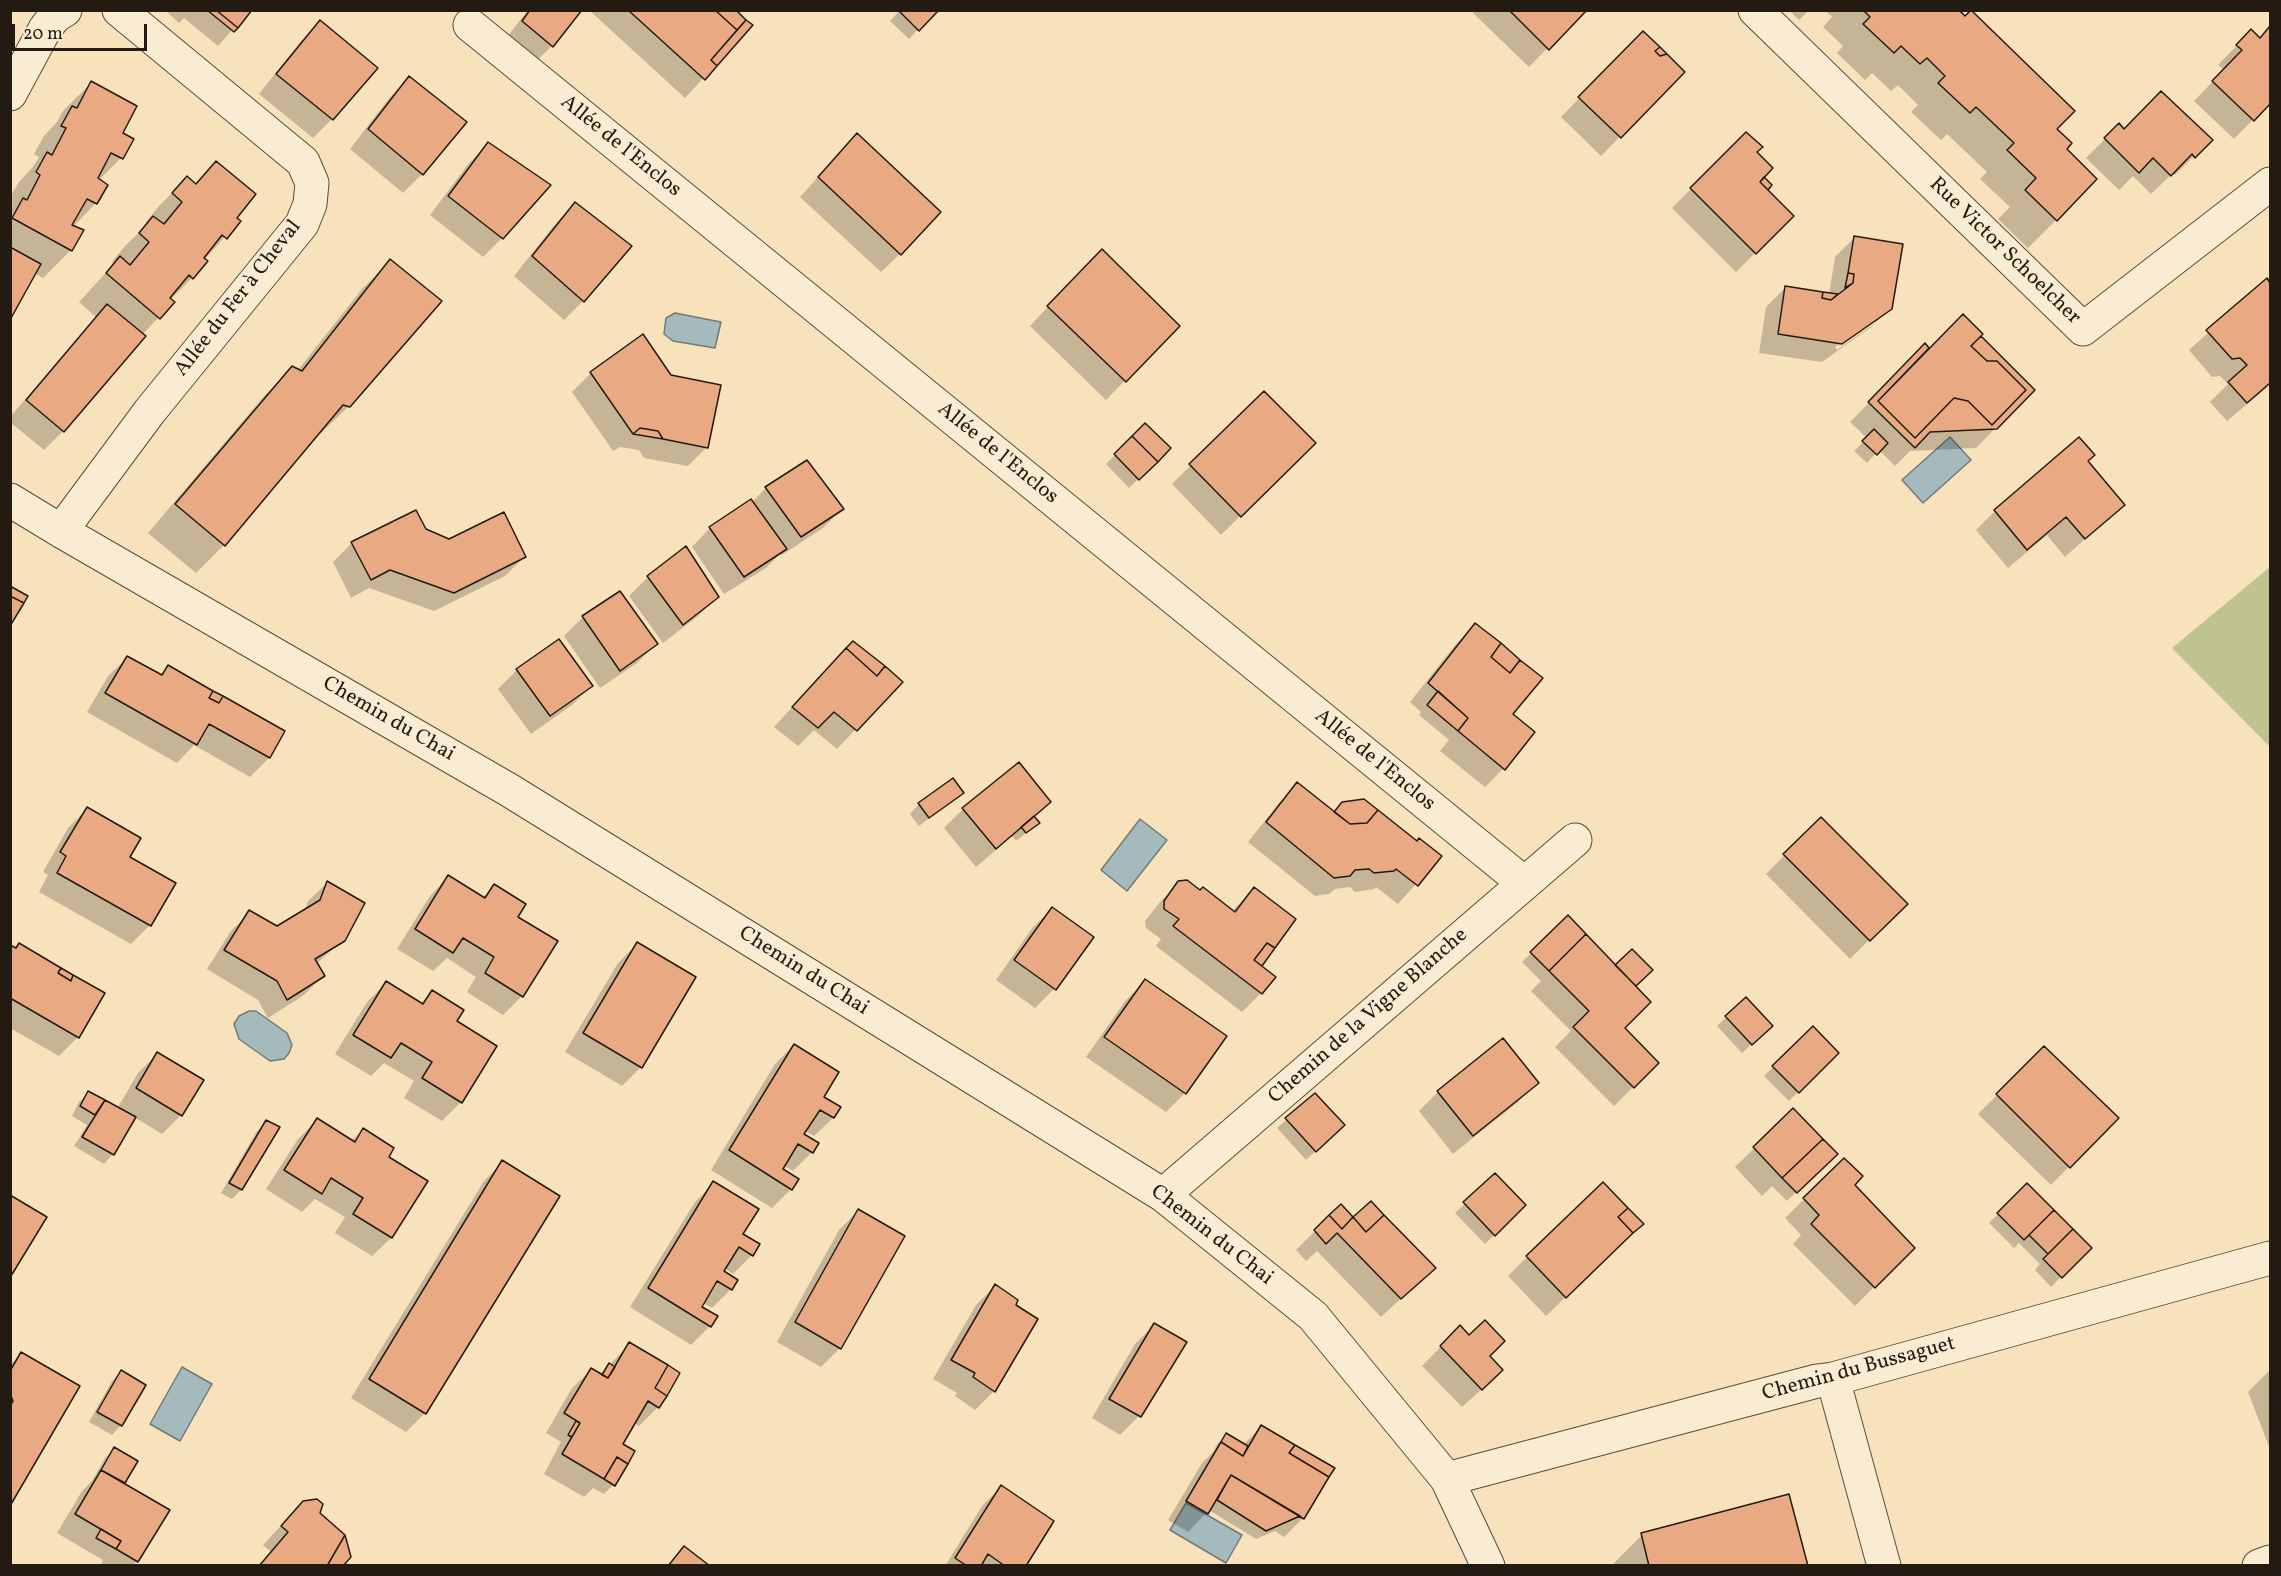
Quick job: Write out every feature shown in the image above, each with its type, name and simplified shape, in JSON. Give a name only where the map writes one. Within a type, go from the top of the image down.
[{"type":"street","points":[[10,94],[45,29],[55,16],[64,10]]},
{"type":"street","name":"Allée du Fer à Cheval","points":[[61,531],[150,411],[302,224],[310,204],[312,183],[303,162],[119,10]]},
{"type":"street","name":"Rue Victor Schoelcher","points":[[1755,10],[2083,329],[2271,184]]},
{"type":"street","name":"Allée de l'Enclos","points":[[470,25],[1524,883]]},
{"type":"street","name":"Chemin du Chai","points":[[10,500],[519,795],[1163,1195],[1313,1316],[1447,1479],[1488,1566]]},
{"type":"street","name":"Chemin de la Vigne Blanche","points":[[1163,1195],[1575,840]]},
{"type":"street","name":"Chemin du Bussaguet","points":[[1447,1479],[1817,1381],[1833,1379],[2271,1258]]},
{"type":"street","points":[[1833,1379],[1884,1566]]},
{"type":"street","points":[[2259,1566],[2271,1562]]},
{"type":"green space","points":[[2270,567],[2270,747],[2172,648]]},
{"type":"shaded area","points":[[675,313],[721,322],[715,348],[673,341],[664,334],[666,318]]},
{"type":"shaded area","points":[[1950,437],[1971,460],[1923,503],[1902,480]]},
{"type":"shaded area","points":[[1140,819],[1167,840],[1127,891],[1101,870]]},
{"type":"shaded area","points":[[249,1011],[256,1011],[287,1033],[292,1045],[284,1059],[270,1061],[239,1039],[234,1024],[239,1016]]},
{"type":"shaded area","points":[[182,1367],[212,1384],[180,1441],[150,1424]]},
{"type":"shaded area","points":[[1186,1503],[1242,1535],[1226,1563],[1170,1530]]},
{"type":"building","points":[[207,10],[216,10],[238,28],[234,32]]},
{"type":"building","points":[[216,10],[252,10],[238,28]]},
{"type":"building","points":[[530,10],[582,10],[553,47],[522,21]]},
{"type":"building","points":[[628,10],[715,10],[737,30],[711,60],[717,66],[705,80]]},
{"type":"building","points":[[715,10],[736,10],[746,20],[737,30]]},
{"type":"building","points":[[898,10],[939,10],[919,31]]},
{"type":"building","points":[[1509,10],[1587,10],[1549,50]]},
{"type":"building","points":[[1863,10],[1959,10],[1965,16],[1971,10],[2075,111],[2057,129],[2072,143],[2067,149],[2097,179],[2057,221],[2025,190],[2036,178],[2007,150],[2014,143],[1976,107],[1970,113],[1938,83],[1945,76],[1927,58],[1920,64],[1901,46],[1894,53],[1863,24],[1870,17]]},
{"type":"building","points":[[320,20],[378,68],[333,120],[276,74]]},
{"type":"building","points":[[746,20],[753,25],[717,66],[711,60]]},
{"type":"building","points":[[2270,26],[2270,104],[2254,121],[2212,81],[2242,50],[2236,45],[2251,29],[2260,38]]},
{"type":"building","points":[[1643,31],[1660,47],[1655,51],[1660,56],[1667,54],[1685,72],[1621,138],[1578,97]]},
{"type":"building","points":[[1660,47],[1667,54],[1660,56],[1655,51]]},
{"type":"building","points":[[409,76],[467,122],[423,175],[368,129]]},
{"type":"building","points":[[91,81],[137,106],[123,133],[134,139],[123,159],[111,153],[98,178],[108,185],[97,204],[87,199],[72,225],[84,230],[72,251],[12,218],[23,198],[27,200],[40,175],[36,172],[47,152],[52,155],[66,128],[61,126],[72,106],[77,108]]},
{"type":"building","points":[[2161,91],[2213,140],[2195,158],[2192,154],[2171,176],[2153,158],[2139,173],[2104,138],[2119,123],[2124,129]]},
{"type":"building","points":[[1746,132],[1763,147],[1757,152],[1773,168],[1760,182],[1794,216],[1756,254],[1690,188]]},
{"type":"building","points":[[857,133],[941,212],[901,255],[818,177]]},
{"type":"building","points":[[488,142],[551,185],[503,239],[448,196]]},
{"type":"building","points":[[216,161],[256,194],[237,218],[241,221],[227,239],[222,235],[204,258],[208,261],[193,279],[189,275],[170,298],[175,302],[160,319],[106,273],[120,256],[130,265],[149,242],[139,233],[153,216],[164,224],[182,202],[172,193],[187,176],[196,184]]},
{"type":"building","points":[[1764,177],[1772,185],[1768,190],[1760,182]]},
{"type":"building","points":[[575,202],[632,246],[584,302],[532,256]]},
{"type":"building","points":[[1854,236],[1903,244],[1892,309],[1842,344],[1778,334],[1785,286],[1823,292],[1822,298],[1831,300],[1853,283],[1854,274],[1848,273]]},
{"type":"building","points":[[10,247],[41,264],[10,320]]},
{"type":"building","points":[[1102,249],[1180,326],[1126,382],[1047,306]]},
{"type":"building","points":[[390,259],[442,301],[350,407],[343,405],[225,546],[175,504],[292,366],[302,371]]},
{"type":"building","points":[[1848,273],[1854,274],[1853,283],[1845,288]]},
{"type":"building","points":[[2267,278],[2270,283],[2270,383],[2247,403],[2228,382],[2247,365],[2240,358],[2232,359],[2206,330]]},
{"type":"building","points":[[1823,292],[1838,294],[1831,300],[1822,298]]},
{"type":"building","points":[[107,304],[146,336],[64,432],[26,400]]},
{"type":"building","points":[[1963,314],[1983,334],[1971,346],[1987,361],[1997,361],[2026,390],[1992,425],[1968,401],[1954,398],[1915,438],[1878,401]]},
{"type":"building","points":[[643,334],[671,375],[721,385],[708,448],[663,439],[658,431],[640,428],[633,434],[590,372]]},
{"type":"building","points":[[1981,336],[2035,390],[1997,429],[1930,432],[1915,448],[1868,402],[1925,343],[1929,348],[1878,401],[1915,438],[1954,398],[1968,401],[1992,425],[2026,390],[1997,361],[1987,361],[1971,346]]},
{"type":"building","points":[[1264,391],[1316,443],[1241,517],[1189,464]]},
{"type":"building","points":[[1145,423],[1171,448],[1158,462],[1132,436]]},
{"type":"building","points":[[640,428],[658,431],[663,439],[633,434]]},
{"type":"building","points":[[1874,429],[1888,443],[1877,455],[1862,441]]},
{"type":"building","points":[[1132,436],[1158,462],[1139,480],[1114,454]]},
{"type":"building","points":[[2079,437],[2095,455],[2088,461],[2125,505],[2085,539],[2066,517],[2027,550],[1994,510]]},
{"type":"building","points":[[807,460],[844,509],[801,537],[765,487]]},
{"type":"building","points":[[751,499],[787,549],[744,577],[709,527]]},
{"type":"building","points":[[416,510],[426,529],[449,539],[504,512],[526,557],[454,593],[390,570],[371,580],[351,542]]},
{"type":"building","points":[[686,546],[719,597],[683,625],[647,576]]},
{"type":"building","points":[[10,586],[28,596],[24,603],[10,596]]},
{"type":"building","points":[[620,591],[658,644],[620,671],[582,616]]},
{"type":"building","points":[[10,596],[24,603],[10,626]]},
{"type":"building","points":[[1475,623],[1501,643],[1491,657],[1510,673],[1520,660],[1543,678],[1513,714],[1535,732],[1505,770],[1458,731],[1468,718],[1428,683]]},
{"type":"building","points":[[559,639],[593,686],[550,716],[516,669]]},
{"type":"building","points":[[853,641],[885,666],[877,676],[846,648]]},
{"type":"building","points":[[1501,643],[1520,660],[1510,673],[1491,657]]},
{"type":"building","points":[[846,648],[877,676],[885,666],[903,682],[857,731],[834,712],[818,728],[792,707]]},
{"type":"building","points":[[127,656],[162,675],[168,665],[213,691],[209,698],[219,703],[223,696],[285,731],[270,758],[209,724],[197,745],[105,693]]},
{"type":"building","points":[[213,691],[223,696],[219,703],[209,698]]},
{"type":"building","points":[[1438,691],[1468,718],[1458,731],[1427,705]]},
{"type":"building","points":[[1019,762],[1051,802],[996,849],[962,808]]},
{"type":"building","points":[[953,778],[964,793],[929,818],[918,803]]},
{"type":"building","points":[[1297,782],[1350,824],[1367,823],[1378,810],[1417,841],[1419,838],[1442,856],[1418,886],[1396,869],[1374,873],[1369,869],[1355,870],[1350,876],[1334,878],[1266,822]]},
{"type":"building","points":[[1364,799],[1378,810],[1367,823],[1350,824],[1334,812],[1342,802]]},
{"type":"building","points":[[87,807],[141,838],[130,857],[176,883],[151,926],[57,873],[66,856],[60,852]]},
{"type":"building","points":[[1034,816],[1040,823],[1026,833],[1021,827]]},
{"type":"building","points":[[1821,817],[1908,904],[1870,941],[1783,854]]},
{"type":"building","points":[[448,875],[485,898],[494,884],[526,904],[518,917],[558,941],[523,997],[485,973],[494,957],[463,938],[453,953],[415,929]]},
{"type":"building","points":[[1187,880],[1200,890],[1203,887],[1235,912],[1254,887],[1296,919],[1275,948],[1267,943],[1254,960],[1276,977],[1262,994],[1173,926],[1179,919],[1164,909],[1164,901],[1178,881]]},
{"type":"building","points":[[327,881],[365,903],[345,941],[315,959],[325,976],[287,1000],[277,981],[224,950],[249,910],[277,926],[320,900]]},
{"type":"building","points":[[1052,907],[1094,937],[1056,990],[1014,960]]},
{"type":"building","points":[[1568,915],[1586,934],[1549,971],[1530,952]]},
{"type":"building","points":[[1586,934],[1651,1002],[1625,1028],[1659,1063],[1634,1088],[1573,1027],[1589,1011],[1549,971]]},
{"type":"building","points":[[637,942],[696,977],[642,1068],[583,1033]]},
{"type":"building","points":[[19,943],[61,968],[58,973],[71,981],[73,975],[105,993],[79,1038],[10,998],[10,945],[16,948]]},
{"type":"building","points":[[1267,943],[1275,948],[1262,966],[1254,960]]},
{"type":"building","points":[[1632,949],[1653,970],[1636,986],[1615,965]]},
{"type":"building","points":[[61,968],[73,975],[71,981],[58,973]]},
{"type":"building","points":[[1145,979],[1227,1036],[1186,1094],[1104,1037]]},
{"type":"building","points":[[386,981],[423,1004],[432,990],[464,1010],[457,1021],[497,1046],[462,1103],[422,1078],[432,1062],[401,1043],[391,1058],[353,1035]]},
{"type":"building","points":[[1746,997],[1773,1026],[1752,1045],[1725,1016]]},
{"type":"building","points":[[1813,1026],[1839,1053],[1799,1093],[1772,1066]]},
{"type":"building","points":[[1503,1038],[1539,1083],[1473,1136],[1437,1091]]},
{"type":"building","points":[[794,1044],[839,1072],[824,1097],[841,1107],[834,1118],[820,1110],[804,1134],[819,1143],[813,1153],[798,1144],[783,1169],[799,1179],[792,1190],[729,1150]]},
{"type":"building","points":[[2044,1046],[2119,1118],[2070,1168],[1996,1094]]},
{"type":"building","points":[[157,1052],[204,1080],[182,1116],[136,1088]]},
{"type":"building","points":[[88,1091],[105,1100],[95,1115],[80,1106]]},
{"type":"building","points":[[1315,1093],[1345,1125],[1316,1152],[1285,1118]]},
{"type":"building","points":[[105,1100],[136,1117],[114,1155],[82,1137]]},
{"type":"building","points":[[1793,1108],[1823,1139],[1782,1178],[1753,1147]]},
{"type":"building","points":[[317,1118],[355,1142],[363,1128],[394,1148],[389,1157],[428,1181],[392,1238],[353,1214],[363,1198],[331,1178],[322,1194],[284,1170]]},
{"type":"building","points":[[266,1120],[280,1127],[242,1190],[229,1183]]},
{"type":"building","points":[[1823,1139],[1838,1154],[1797,1193],[1782,1178]]},
{"type":"building","points":[[1844,1158],[1863,1176],[1855,1185],[1915,1248],[1875,1288],[1811,1224],[1819,1215],[1803,1198]]},
{"type":"building","points":[[502,1160],[560,1196],[426,1414],[369,1379]]},
{"type":"building","points":[[1495,1173],[1526,1205],[1495,1236],[1463,1202]]},
{"type":"building","points":[[713,1181],[759,1209],[743,1234],[760,1244],[753,1256],[739,1247],[724,1271],[738,1280],[732,1290],[717,1281],[702,1307],[718,1316],[711,1327],[648,1288]]},
{"type":"building","points":[[1603,1182],[1628,1208],[1618,1217],[1633,1233],[1566,1298],[1526,1256]]},
{"type":"building","points":[[2027,1183],[2054,1210],[2024,1240],[1997,1213]]},
{"type":"building","points":[[10,1195],[47,1217],[11,1276],[10,1276]]},
{"type":"building","points":[[1371,1201],[1384,1215],[1366,1232],[1353,1217]]},
{"type":"building","points":[[1341,1204],[1353,1217],[1342,1229],[1329,1215]]},
{"type":"building","points":[[1628,1208],[1644,1224],[1633,1233],[1618,1217]]},
{"type":"building","points":[[858,1209],[905,1236],[841,1349],[795,1322]]},
{"type":"building","points":[[2054,1210],[2073,1229],[2048,1254],[2029,1235]]},
{"type":"building","points":[[1329,1215],[1342,1229],[1353,1217],[1366,1232],[1384,1215],[1436,1268],[1401,1299],[1337,1233],[1326,1244],[1314,1230]]},
{"type":"building","points":[[2073,1229],[2092,1248],[2062,1278],[2043,1259]]},
{"type":"building","points":[[995,1284],[1018,1300],[1016,1305],[1038,1319],[995,1392],[973,1377],[975,1373],[951,1360]]},
{"type":"building","points":[[1485,1320],[1505,1341],[1490,1356],[1503,1370],[1482,1390],[1440,1346],[1460,1325],[1469,1335]]},
{"type":"building","points":[[1154,1323],[1187,1342],[1141,1417],[1109,1399]]},
{"type":"building","points":[[629,1342],[668,1365],[655,1388],[667,1396],[659,1408],[648,1401],[623,1444],[635,1451],[628,1464],[617,1457],[604,1479],[562,1454],[580,1423],[564,1413],[591,1368],[608,1378]]},
{"type":"building","points":[[21,1352],[80,1386],[10,1506],[10,1406],[13,1401],[10,1393],[10,1371]]},
{"type":"building","points":[[609,1363],[615,1367],[608,1378],[602,1375]]},
{"type":"building","points":[[668,1365],[680,1373],[667,1396],[655,1388]]},
{"type":"building","points":[[121,1370],[146,1385],[122,1426],[97,1412]]},
{"type":"building","points":[[576,1421],[580,1423],[572,1437],[568,1435]]},
{"type":"building","points":[[1261,1425],[1295,1445],[1289,1453],[1329,1477],[1304,1519],[1231,1475],[1208,1514],[1186,1501],[1221,1442],[1243,1456]]},
{"type":"building","points":[[1226,1433],[1248,1446],[1243,1456],[1221,1442]]},
{"type":"building","points":[[1295,1445],[1335,1468],[1329,1477],[1289,1453]]},
{"type":"building","points":[[114,1447],[138,1461],[125,1483],[101,1470]]},
{"type":"building","points":[[617,1457],[628,1464],[615,1486],[604,1479]]},
{"type":"building","points":[[101,1470],[170,1510],[138,1562],[116,1549],[121,1541],[75,1514]]},
{"type":"building","points":[[1231,1475],[1300,1516],[1266,1531],[1217,1500]]},
{"type":"building","points":[[1001,1485],[1054,1521],[1026,1566],[1005,1566],[988,1554],[981,1566],[967,1566],[955,1558]]},
{"type":"building","points":[[1789,1494],[1808,1566],[1649,1566],[1641,1533]]},
{"type":"building","points":[[317,1499],[323,1504],[320,1513],[345,1535],[327,1566],[259,1566],[288,1532],[281,1526],[303,1501]]},
{"type":"building","points":[[101,1529],[121,1541],[116,1549],[96,1538]]},
{"type":"building","points":[[345,1535],[351,1557],[343,1566],[327,1566]]},
{"type":"building","points":[[684,1546],[710,1566],[668,1566]]}]
